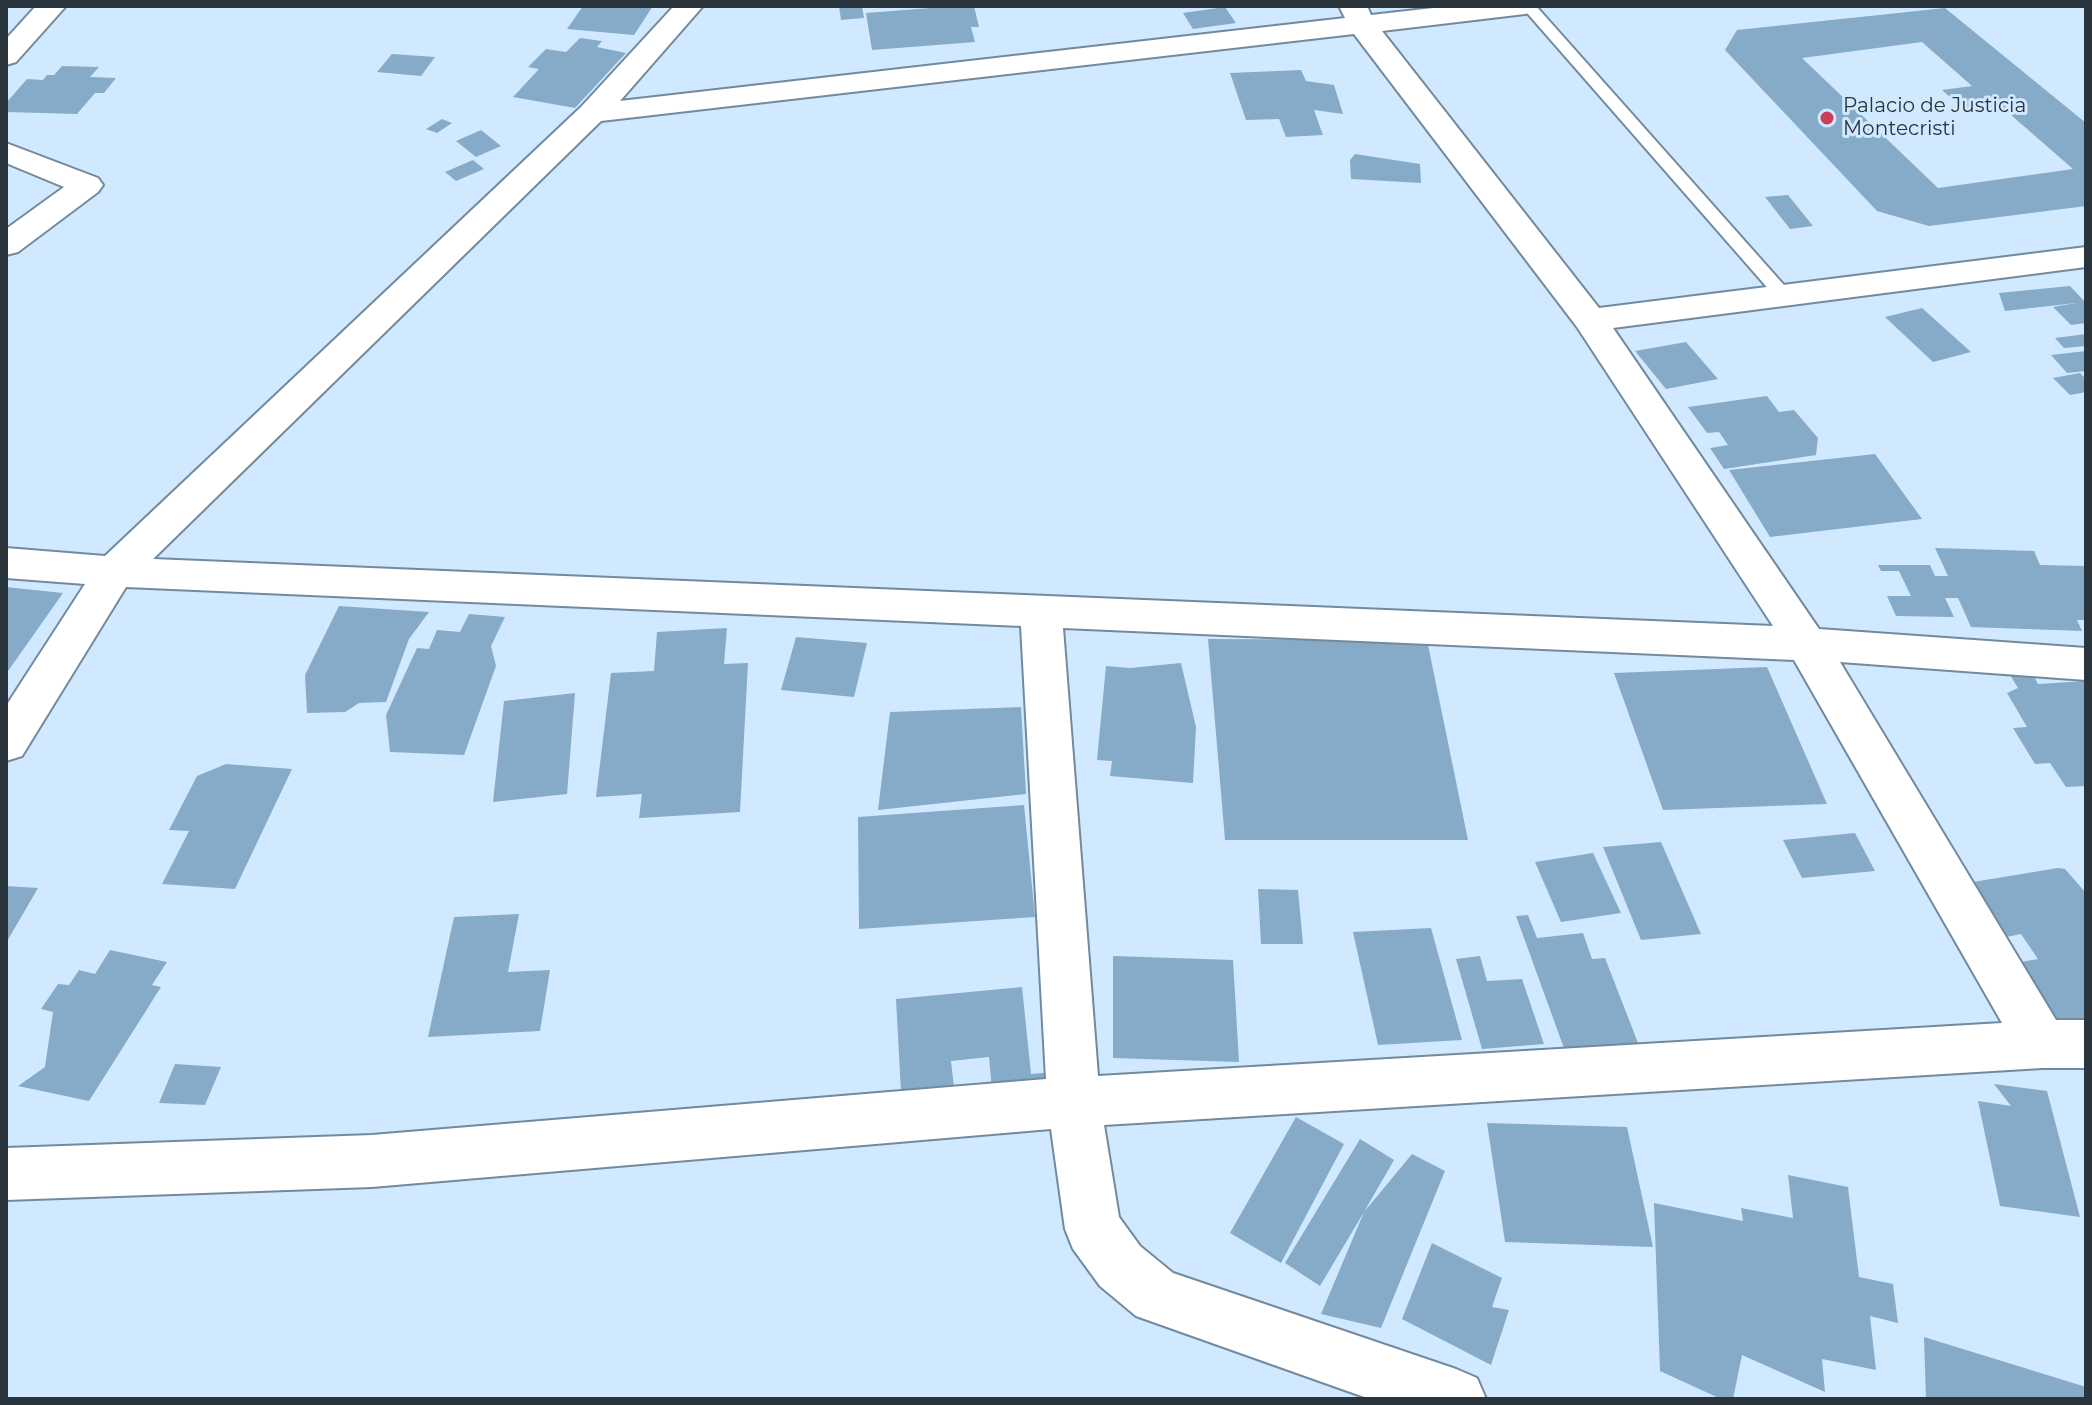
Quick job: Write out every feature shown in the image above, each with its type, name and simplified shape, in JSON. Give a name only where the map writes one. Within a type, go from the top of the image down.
[{"type":"street","points":[[6,743],[114,572],[592,113],[689,6]]},
{"type":"street","points":[[592,113],[1358,15],[1527,6]]},
{"type":"street","points":[[6,10],[49,8]]},
{"type":"street","points":[[6,56],[49,8]]},
{"type":"street","points":[[6,1174],[372,1161],[1074,1102],[2064,1044],[1807,644],[1590,320],[1358,15]]},
{"type":"street","points":[[6,152],[87,185],[6,245]]},
{"type":"street","points":[[1590,320],[2086,257]]},
{"type":"street","points":[[6,563],[114,572],[1807,644],[2086,664]]},
{"type":"street","points":[[1041,613],[1074,1102],[1093,1229],[1120,1266],[1156,1296],[1456,1399]]},
{"type":"lane","points":[[1527,6],[1785,297]]},
{"type":"building","points":[[583,6],[653,6],[634,35],[567,29]]},
{"type":"building","points":[[839,6],[862,6],[864,18],[841,20]]},
{"type":"building","points":[[974,6],[979,27],[971,27],[975,42],[872,50],[866,13]]},
{"type":"building","points":[[1225,7],[1236,23],[1193,29],[1183,13]]},
{"type":"building","name":"Palacio de Justicia Montecristi","points":[[1945,8],[2086,123],[2086,206],[1929,226],[1877,211],[1725,50],[1737,30]],"holes":[[[1922,42],[1972,86],[1942,90],[1967,112],[2003,108],[2073,169],[1938,188],[1802,58]]]},
{"type":"building","points":[[580,38],[602,41],[597,47],[626,53],[575,108],[513,97],[539,69],[528,67],[546,49],[566,52]]},
{"type":"building","points":[[392,54],[435,57],[421,76],[377,72]]},
{"type":"building","points":[[62,66],[99,67],[90,77],[116,78],[104,93],[95,93],[77,114],[6,112],[6,103],[27,79],[43,80],[47,75],[54,75]]},
{"type":"building","points":[[1301,70],[1306,81],[1334,85],[1343,114],[1314,110],[1323,135],[1286,137],[1279,119],[1246,120],[1230,73]]},
{"type":"building","points":[[442,119],[452,123],[437,133],[426,129]]},
{"type":"building","points":[[481,130],[501,146],[476,157],[456,141]]},
{"type":"building","points":[[1355,154],[1420,164],[1421,183],[1351,179],[1350,160]]},
{"type":"building","points":[[473,160],[484,169],[456,181],[445,172]]},
{"type":"building","points":[[1788,195],[1813,226],[1790,229],[1765,197]]},
{"type":"building","points":[[2070,286],[2086,303],[2086,323],[2071,325],[2053,307],[2076,303],[2005,311],[1999,293]]},
{"type":"building","points":[[1922,308],[1971,352],[1933,362],[1885,317]]},
{"type":"building","points":[[2086,334],[2086,346],[2064,348],[2055,338]]},
{"type":"building","points":[[1686,342],[1718,379],[1666,389],[1635,351]]},
{"type":"building","points":[[2086,351],[2086,371],[2067,373],[2051,355]]},
{"type":"building","points":[[2080,373],[2086,379],[2086,392],[2070,395],[2053,378]]},
{"type":"building","points":[[1767,396],[1779,412],[1794,410],[1818,438],[1816,455],[1724,469],[1710,448],[1728,445],[1719,432],[1707,433],[1688,407]]},
{"type":"building","points":[[1875,454],[1922,519],[1770,537],[1729,470]]},
{"type":"building","points":[[1935,548],[2034,551],[2040,565],[2086,566],[2086,620],[2077,620],[2082,631],[1971,627],[1958,598],[1945,598],[1954,617],[1896,616],[1887,596],[1911,596],[1899,571],[1881,571],[1878,565],[1930,565],[1935,576],[1948,576]]},
{"type":"building","points":[[6,587],[63,593],[6,674]]},
{"type":"building","points":[[339,606],[429,612],[409,639],[386,702],[359,703],[345,712],[307,713],[305,675]]},
{"type":"building","points":[[469,614],[505,617],[491,646],[496,666],[464,755],[390,752],[386,715],[417,648],[429,649],[437,630],[460,632]]},
{"type":"building","points":[[727,628],[724,664],[748,663],[740,812],[639,818],[642,794],[596,797],[611,673],[654,671],[657,632]]},
{"type":"building","points":[[796,637],[867,643],[854,697],[781,690]]},
{"type":"building","points":[[1208,639],[1427,640],[1468,840],[1225,840]]},
{"type":"building","points":[[1181,663],[1196,727],[1193,783],[1110,776],[1112,761],[1097,760],[1106,666],[1130,668]]},
{"type":"building","points":[[1767,667],[1827,804],[1663,810],[1614,673]]},
{"type":"building","points":[[2032,673],[2038,684],[2086,681],[2086,786],[2066,787],[2050,763],[2035,764],[2013,728],[2027,727],[2007,693],[2018,688],[2010,675]]},
{"type":"building","points":[[575,693],[567,794],[493,802],[504,701]]},
{"type":"building","points":[[1021,707],[1026,794],[878,810],[890,712]]},
{"type":"building","points":[[226,764],[292,769],[235,889],[162,884],[189,831],[169,830],[197,776]]},
{"type":"building","points":[[1024,805],[1035,917],[859,929],[858,817]]},
{"type":"building","points":[[1855,833],[1875,871],[1802,878],[1783,840]]},
{"type":"building","points":[[1661,842],[1701,934],[1641,940],[1603,847]]},
{"type":"building","points":[[1593,853],[1621,913],[1561,922],[1535,862]]},
{"type":"building","points":[[2065,869],[2086,893],[2086,1023],[2051,1019],[2015,963],[2038,959],[2021,934],[2002,938],[1967,883]]},
{"type":"building","points":[[6,886],[38,888],[6,943]]},
{"type":"building","points":[[1258,889],[1298,890],[1303,944],[1261,944]]},
{"type":"building","points":[[519,914],[508,972],[550,970],[540,1031],[428,1037],[454,917]]},
{"type":"building","points":[[1528,915],[1537,938],[1583,933],[1592,959],[1605,958],[1638,1043],[1565,1051],[1516,916]]},
{"type":"building","points":[[1431,928],[1462,1040],[1378,1045],[1353,932]]},
{"type":"building","points":[[110,950],[167,962],[152,985],[161,987],[89,1101],[18,1086],[45,1067],[53,1012],[41,1009],[58,984],[69,985],[79,970],[95,974]]},
{"type":"building","points":[[1113,956],[1233,960],[1239,1062],[1113,1058]]},
{"type":"building","points":[[1480,956],[1487,981],[1522,979],[1544,1044],[1482,1049],[1456,959]]},
{"type":"building","points":[[1022,987],[1031,1074],[1055,1072],[1057,1083],[992,1090],[989,1057],[951,1061],[954,1087],[901,1092],[896,999]]},
{"type":"building","points":[[175,1064],[221,1067],[205,1105],[159,1103]]},
{"type":"building","points":[[1994,1084],[2047,1091],[2080,1217],[2000,1206],[1978,1101],[2011,1106]]},
{"type":"building","points":[[1296,1117],[1344,1144],[1281,1263],[1230,1233]]},
{"type":"building","points":[[1487,1123],[1627,1127],[1653,1247],[1505,1242]]},
{"type":"building","points":[[1360,1139],[1394,1160],[1320,1286],[1285,1263]]},
{"type":"building","points":[[1412,1154],[1445,1171],[1381,1328],[1321,1314],[1364,1212]]},
{"type":"building","points":[[1788,1175],[1848,1187],[1859,1277],[1893,1284],[1898,1323],[1870,1316],[1876,1370],[1822,1359],[1825,1392],[1742,1355],[1733,1399],[1721,1399],[1660,1371],[1654,1203],[1743,1221],[1741,1208],[1793,1218]]},
{"type":"building","points":[[1432,1243],[1502,1278],[1492,1307],[1509,1310],[1491,1365],[1402,1319]]},
{"type":"building","points":[[1924,1337],[2086,1387],[2086,1399],[1926,1399]]},
{"type":"place","name":"Palacio de Justicia Montecristi","points":[[1827,118]]}]
